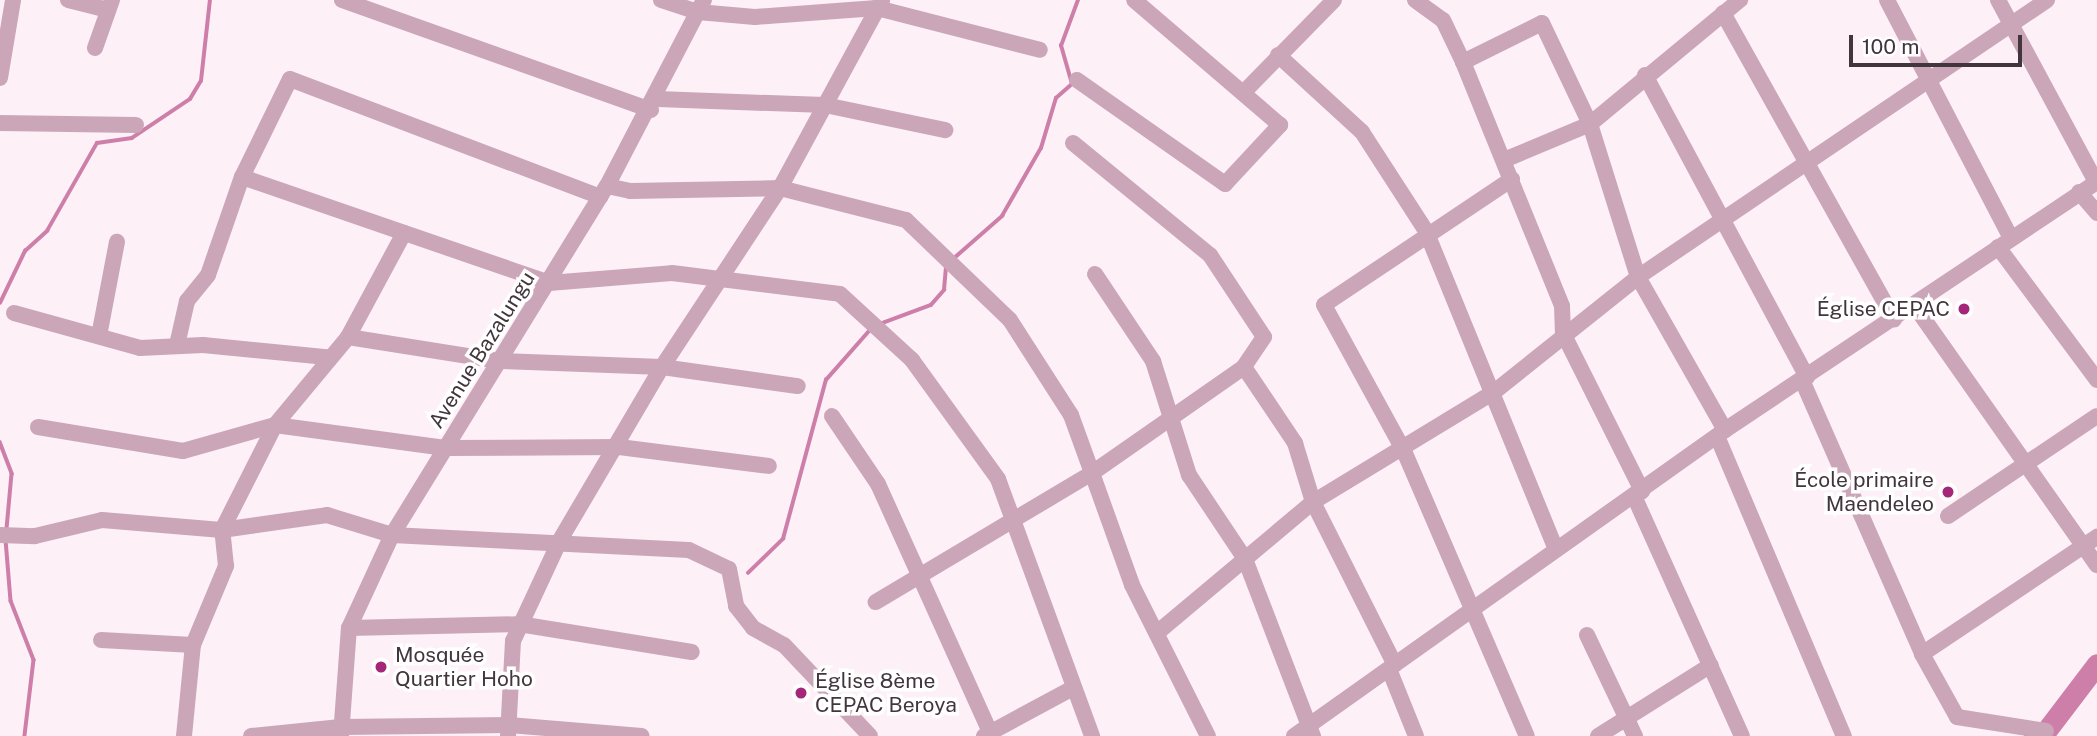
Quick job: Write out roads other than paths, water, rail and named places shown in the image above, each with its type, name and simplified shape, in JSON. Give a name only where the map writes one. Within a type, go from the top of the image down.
[{"type":"street","points":[[0,78],[13,0]]},
{"type":"street","points":[[68,0],[110,5],[95,48]]},
{"type":"street","points":[[342,0],[654,104],[825,105],[945,130]]},
{"type":"street","points":[[662,0],[755,17],[880,4],[1040,50]]},
{"type":"street","points":[[1077,80],[1225,184],[1280,125],[1134,0]]},
{"type":"street","points":[[1243,93],[1278,55],[1313,6],[1334,0]]},
{"type":"street","points":[[1415,0],[1443,20],[1463,62],[1562,306],[1563,333],[1638,493],[1742,736]]},
{"type":"street","points":[[1504,160],[1590,124],[1645,75],[1740,0]]},
{"type":"street","points":[[1886,0],[2005,242],[2097,380]]},
{"type":"street","points":[[1294,736],[1312,730],[1392,667],[1473,613],[1556,549],[1721,433],[2097,182],[1998,0]]},
{"type":"street","points":[[1158,632],[1313,502],[1404,451],[1494,392],[1563,333],[1638,277],[1925,78],[2008,22],[2047,0]]},
{"type":"street","points":[[508,731],[519,624],[560,540],[619,447],[662,367],[719,276],[780,188],[880,4]]},
{"type":"street","name":"Avenue Bazalungu","points":[[341,732],[349,628],[392,535],[604,191],[654,104],[701,6]]},
{"type":"street","points":[[1723,13],[1894,319]]},
{"type":"street","points":[[1463,62],[1542,23],[1590,124],[1638,277],[1721,433],[1844,736]]},
{"type":"street","points":[[1278,55],[1363,132],[1426,231],[1556,549]]},
{"type":"street","points":[[1645,75],[1725,219],[1804,379],[1922,654],[1958,717],[2046,732]]},
{"type":"street","points":[[177,345],[187,301],[208,275],[242,177],[290,79],[604,191],[780,188],[906,220],[1010,320],[1071,415],[1132,585],[1208,736]]},
{"type":"street","points":[[0,123],[136,125]]},
{"type":"street","points":[[876,602],[923,578],[1013,518],[1092,473],[1244,367],[1264,337],[1210,255],[1073,143]]},
{"type":"street","points":[[242,177],[549,283],[672,273],[719,276],[840,294],[912,360],[998,479],[1071,689],[1093,736]]},
{"type":"street","points":[[1512,178],[1426,231],[1324,305],[1404,451],[1527,736]]},
{"type":"street","points":[[2079,192],[2097,213]]},
{"type":"street","points":[[184,736],[193,645],[226,566],[222,530],[275,425],[326,357],[348,337],[404,233]]},
{"type":"street","points":[[99,336],[117,242]]},
{"type":"street","points":[[1095,274],[1153,361],[1189,475],[1245,559],[1312,730]]},
{"type":"street","points":[[1914,304],[2097,565]]},
{"type":"street","points":[[14,313],[140,348],[177,345],[326,357]]},
{"type":"street","points":[[348,337],[499,361],[662,367],[798,386]]},
{"type":"street","points":[[1244,367],[1295,443],[1313,502],[1392,667],[1416,736]]},
{"type":"street","points":[[832,416],[878,484],[923,578],[989,735],[1071,689]]},
{"type":"street","points":[[1948,516],[2097,416]]},
{"type":"street","points":[[38,427],[183,451],[275,425],[445,448],[619,447],[769,466]]},
{"type":"street","points":[[0,536],[36,536],[102,520],[222,530],[327,515],[392,535],[560,540],[689,550],[729,569],[736,606],[752,628],[784,645],[870,736]]},
{"type":"street","points":[[1922,654],[2097,537]]},
{"type":"street","points":[[349,628],[519,624],[692,652]]},
{"type":"street","points":[[1587,635],[1635,736]]},
{"type":"street","points":[[101,639],[193,645]]},
{"type":"street","points":[[1598,736],[1624,716],[1711,665]]},
{"type":"street","points":[[251,736],[341,732],[508,731],[642,736]]},
{"type":"waterway","points":[[0,303],[25,251],[47,231],[97,143],[132,138],[190,99],[201,81],[210,0]]},
{"type":"waterway","points":[[952,260],[1002,216],[1041,148],[1056,98],[1072,84],[1061,46],[1078,0]]},
{"type":"waterway","points":[[880,324],[931,305],[944,290],[946,265]]},
{"type":"waterway","points":[[748,573],[783,539],[826,380],[870,330]]},
{"type":"waterway","points":[[0,442],[12,474],[7,529]]},
{"type":"waterway","points":[[6,540],[11,601],[34,660],[25,736]]},
{"type":"waterway","points":[[2034,736],[2046,731],[2097,664]]},
{"type":"place","name":"Église CEPAC","points":[[1964,309]]},
{"type":"place","name":"École primaire Maendeleo","points":[[1948,492]]},
{"type":"place","name":"Mosquée Quartier Hoho","points":[[381,667]]},
{"type":"place","name":"Église 8ème CEPAC Beroya","points":[[801,693]]}]
